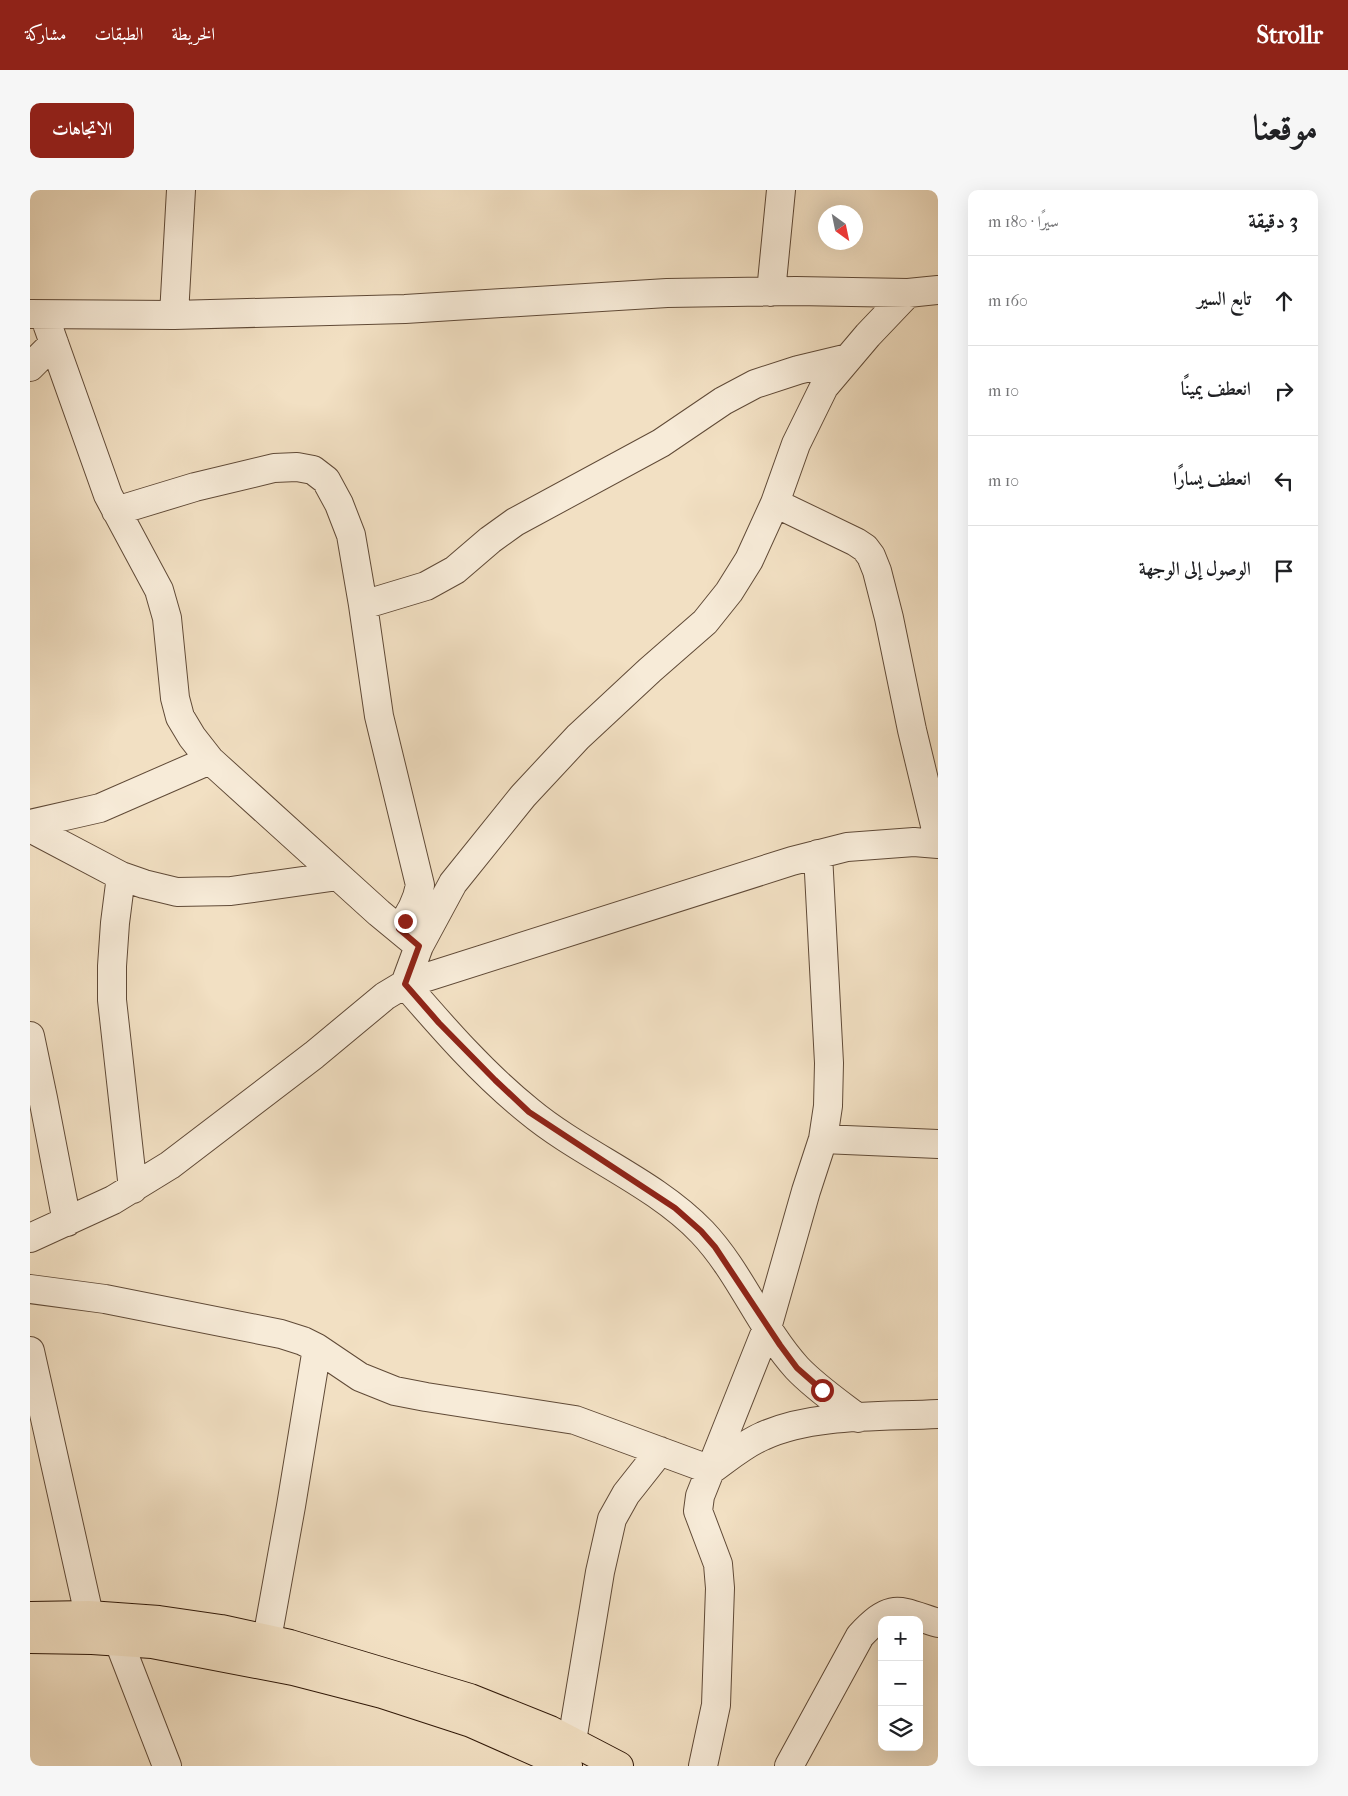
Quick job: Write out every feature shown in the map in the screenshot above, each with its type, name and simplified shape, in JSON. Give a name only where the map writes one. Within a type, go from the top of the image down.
[{"type":"main road","points":[[30,1616],[91,1627],[119,1642],[152,1644],[293,1671],[382,1694],[570,1754],[619,1766]]},
{"type":"main road","points":[[30,1639],[91,1627],[159,1620],[203,1626],[267,1639],[355,1663],[470,1698],[550,1730],[570,1754]]},
{"type":"street","points":[[174,315],[181,190]]},
{"type":"street","points":[[771,292],[781,190]]},
{"type":"street","points":[[37,315],[174,315],[404,309],[667,293],[908,292],[938,290]]},
{"type":"street","points":[[409,938],[522,796],[578,737],[705,622],[729,592],[750,560],[775,503],[796,444],[824,387],[908,292]]},
{"type":"street","points":[[37,315],[54,343],[101,478],[159,590],[167,618],[175,698],[180,716],[192,737],[210,760],[409,938]]},
{"type":"street","points":[[30,367],[54,343]]},
{"type":"street","points":[[363,605],[426,586],[455,570],[490,540],[515,522],[661,444],[698,416],[755,384],[798,370],[848,358]]},
{"type":"street","points":[[116,510],[274,468],[297,467],[313,470],[326,480],[339,504],[350,535],[363,605],[379,716],[420,885],[418,898],[412,910],[405,984],[439,1023],[529,1112],[675,1208],[701,1231],[715,1247],[767,1328],[797,1368],[858,1418]]},
{"type":"street","points":[[775,503],[856,542],[865,548],[874,562],[890,618],[912,730],[938,838]]},
{"type":"street","points":[[30,824],[100,808],[210,760]]},
{"type":"street","points":[[30,828],[121,876],[177,892],[231,891],[338,876]]},
{"type":"street","points":[[30,1238],[67,1222],[133,1188],[178,1159],[306,1061],[385,996],[405,984],[782,864],[847,846],[914,842],[938,844]]},
{"type":"street","points":[[704,1766],[716,1705],[720,1627],[718,1564],[698,1511],[700,1496],[767,1328],[806,1191],[823,1139],[828,1106],[829,1063],[818,854]]},
{"type":"street","points":[[121,876],[114,923],[112,1000],[133,1188]]},
{"type":"street","points":[[30,1036],[44,1098],[67,1222]]},
{"type":"street","points":[[823,1139],[938,1144]]},
{"type":"street","points":[[30,1289],[105,1299],[261,1330],[303,1341],[317,1348],[360,1377],[395,1390],[435,1399],[575,1420],[711,1470]]},
{"type":"street","points":[[267,1639],[317,1348]]},
{"type":"street","points":[[30,1351],[91,1627]]},
{"type":"street","points":[[711,1470],[763,1435],[794,1426],[832,1418],[938,1414]]},
{"type":"street","points":[[570,1754],[600,1572],[612,1519],[626,1494],[660,1452]]},
{"type":"street","points":[[789,1766],[860,1636],[876,1619],[886,1613],[895,1611],[938,1623]]},
{"type":"street","points":[[119,1642],[167,1766]]},
{"type":"route","points":[[405,921],[399,929],[419,946],[405,984],[439,1023],[529,1112],[675,1208],[701,1231],[715,1247],[767,1328],[797,1368],[822,1390]]}]
